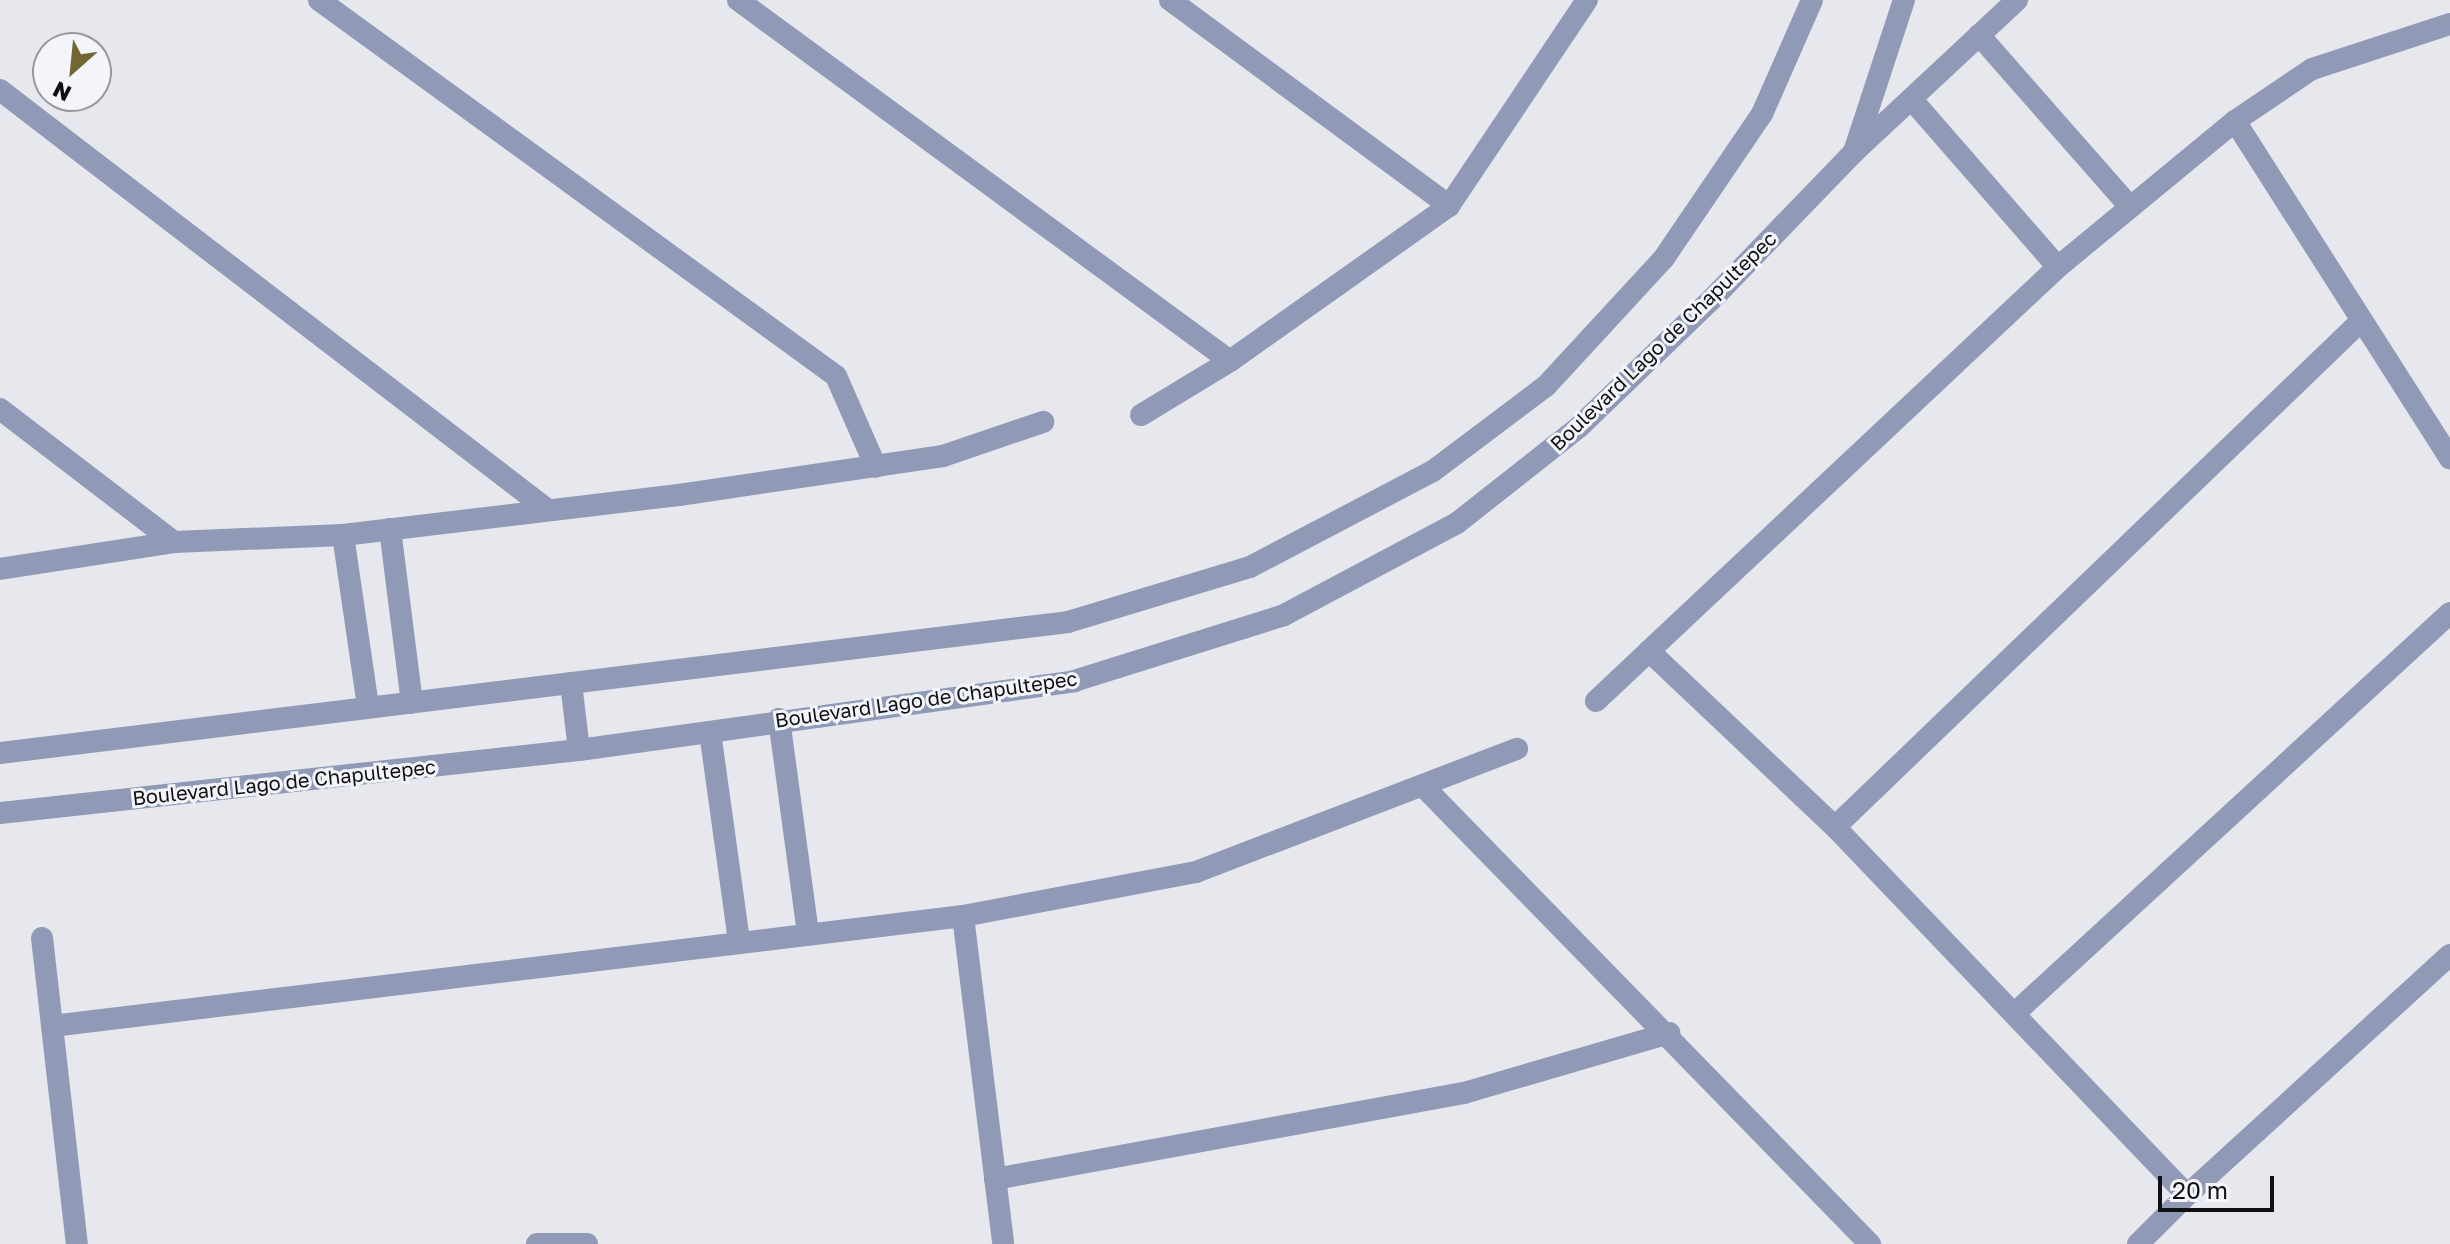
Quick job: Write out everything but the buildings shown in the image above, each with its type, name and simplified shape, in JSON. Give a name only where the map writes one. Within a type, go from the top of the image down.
[{"type":"street","points":[[319,0],[836,376],[876,467]]},
{"type":"street","points":[[738,0],[1230,361]]},
{"type":"street","points":[[1170,0],[1449,206]]},
{"type":"street","points":[[1141,415],[1230,361],[1449,206],[1587,0]]},
{"type":"street","points":[[0,753],[1068,622],[1250,567],[1433,471],[1546,386],[1664,258],[1762,114],[1812,0]]},
{"type":"street","name":"Boulevard Lago de Chapultepec","points":[[0,813],[579,750],[779,719],[1074,681],[1284,615],[1457,523],[1579,427],[1854,152],[1904,0]]},
{"type":"street","points":[[1854,152],[1913,101],[2017,0]]},
{"type":"street","points":[[1596,701],[2058,267],[2235,121],[2312,69],[2450,24]]},
{"type":"street","points":[[1979,35],[2130,207]]},
{"type":"street","points":[[0,90],[544,507]]},
{"type":"street","points":[[1913,101],[2058,267]]},
{"type":"street","points":[[2235,121],[2450,458]]},
{"type":"street","points":[[1835,827],[2361,321]]},
{"type":"street","points":[[0,409],[174,542]]},
{"type":"street","points":[[0,569],[174,542],[343,535],[876,467],[943,456],[1043,422]]},
{"type":"street","points":[[390,529],[412,703]]},
{"type":"street","points":[[343,535],[368,707]]},
{"type":"street","points":[[2015,1013],[2450,613]]},
{"type":"street","points":[[1649,651],[1835,827],[2187,1195]]},
{"type":"street","points":[[571,683],[579,750]]},
{"type":"street","points":[[779,719],[808,933]]},
{"type":"street","points":[[710,732],[739,942]]},
{"type":"street","points":[[52,1026],[963,916],[1196,872],[1517,749]]},
{"type":"street","points":[[1424,787],[1669,1033],[1870,1244]]},
{"type":"street","points":[[963,916],[1003,1244]]},
{"type":"street","points":[[42,938],[77,1244]]},
{"type":"street","points":[[2138,1244],[2187,1195],[2450,955]]},
{"type":"street","points":[[995,1179],[1464,1093],[1669,1033]]},
{"type":"street","points":[[537,1244],[587,1244]]}]
